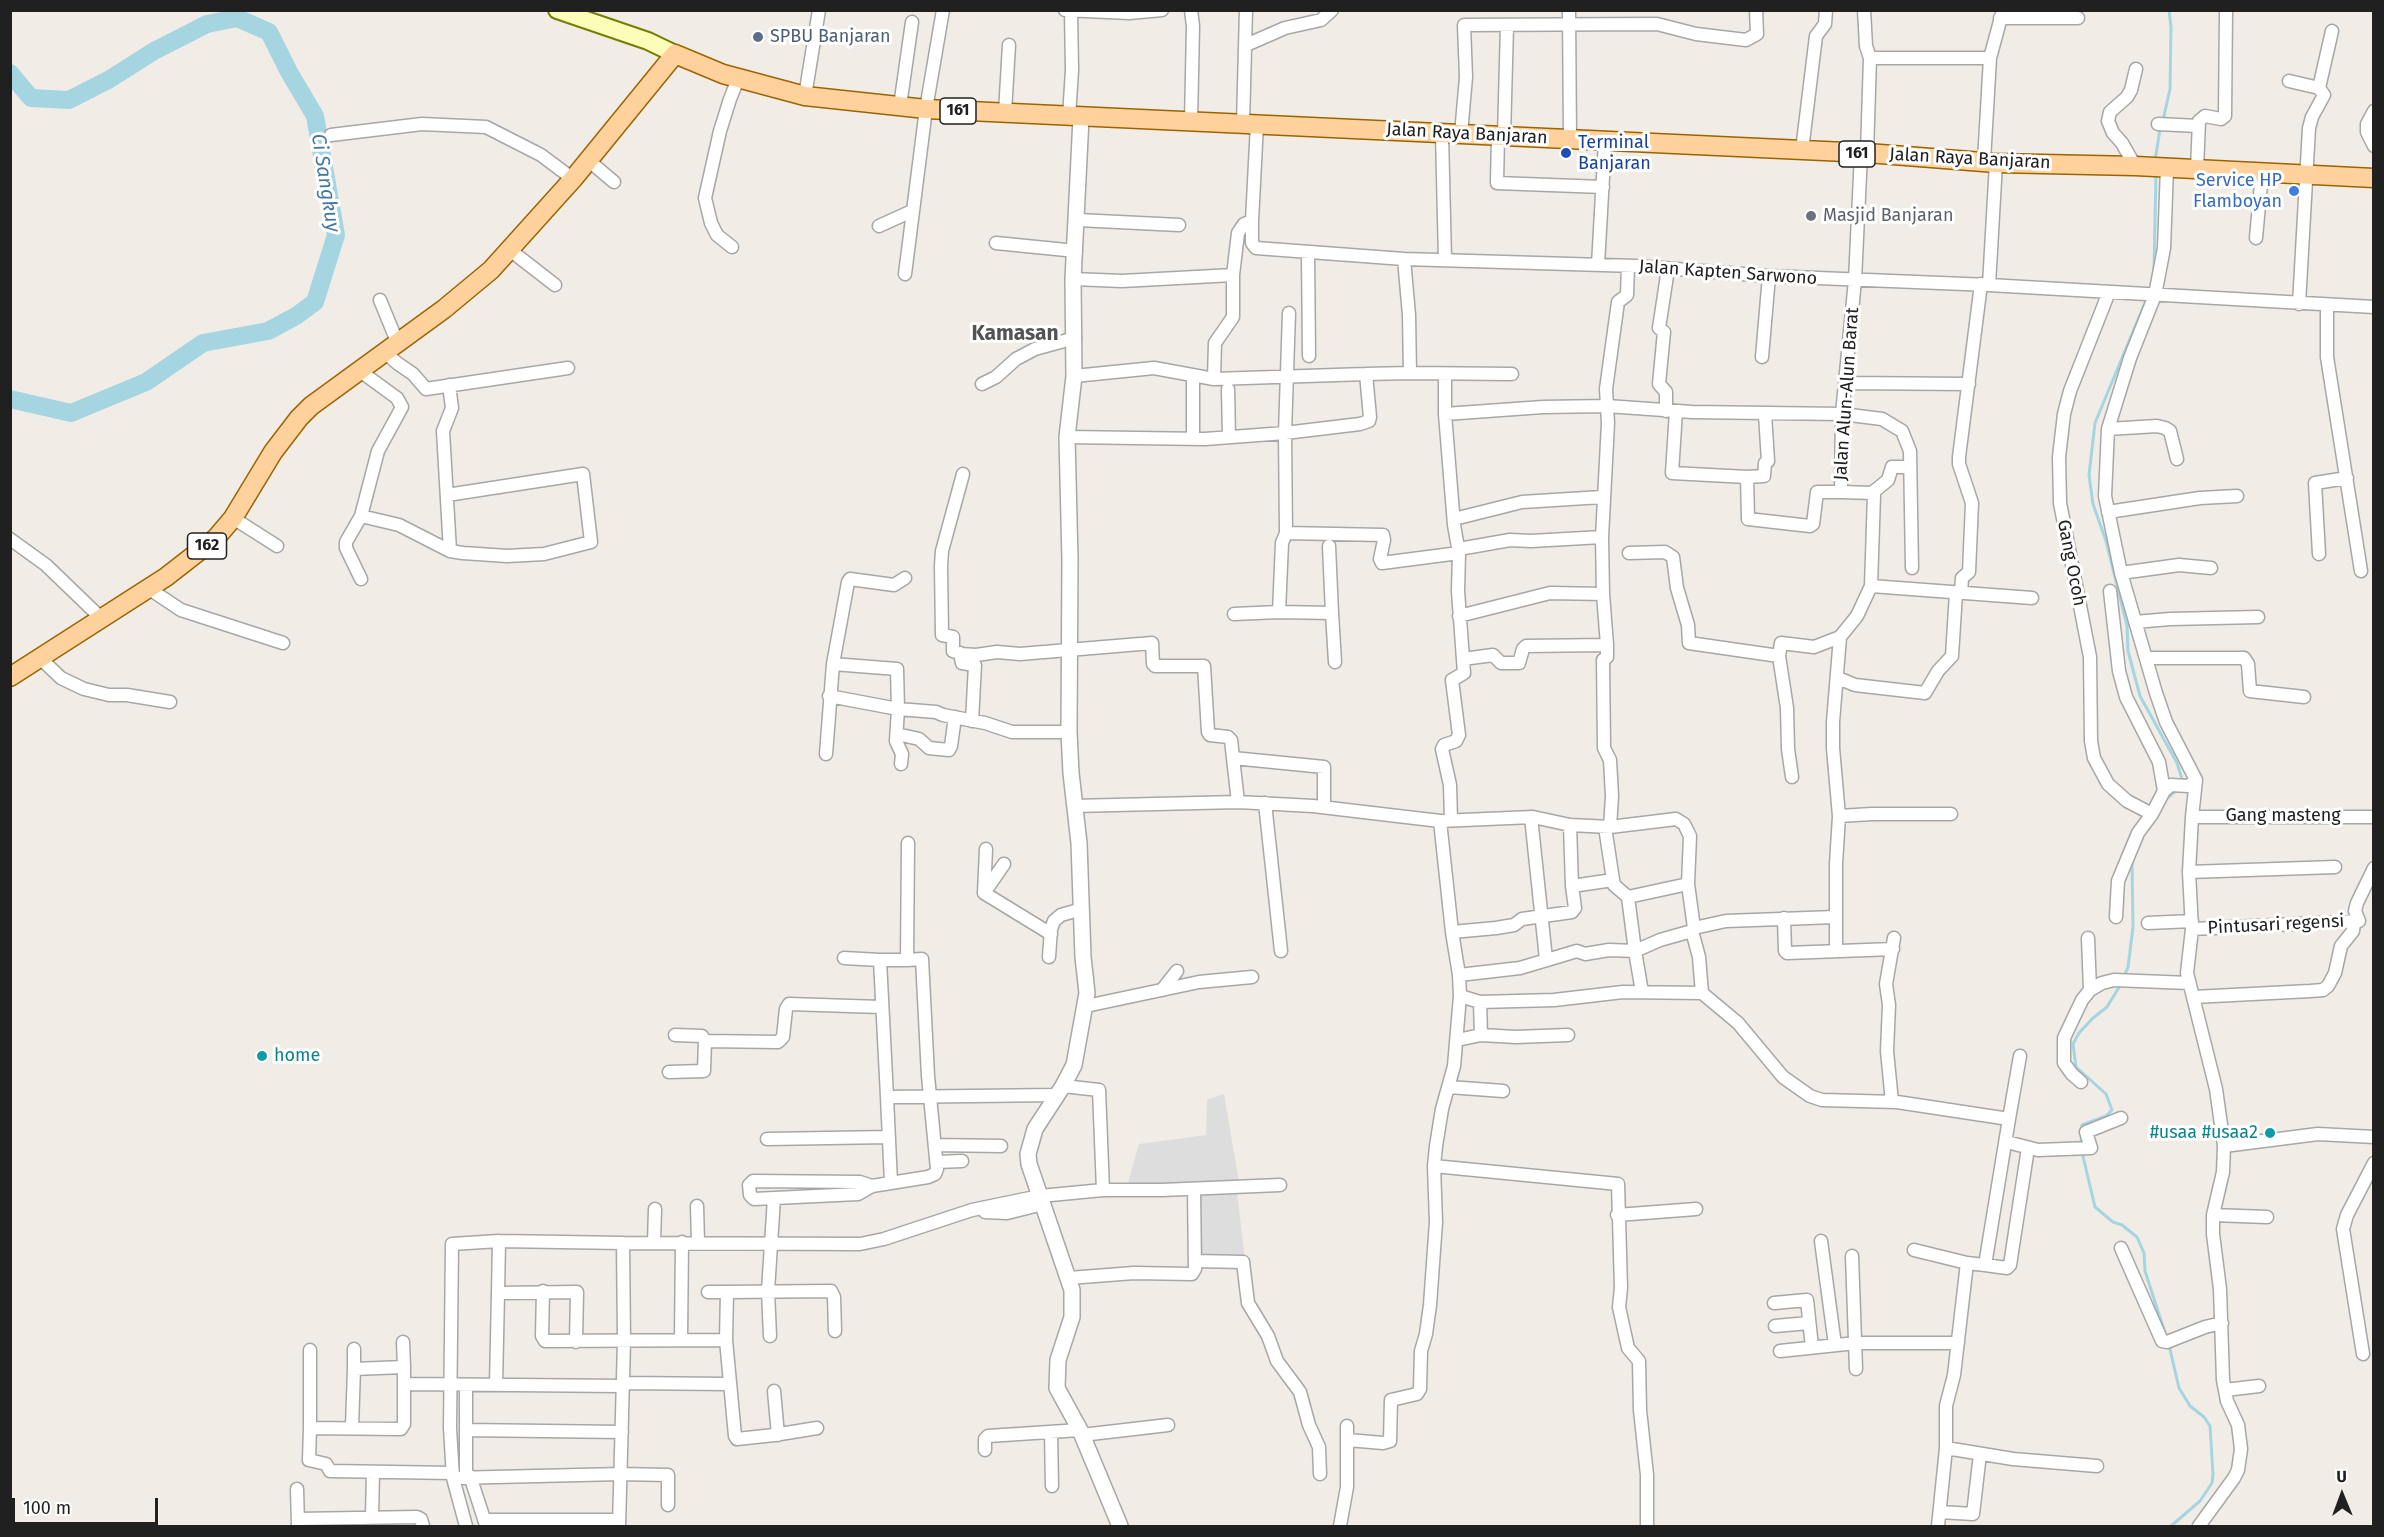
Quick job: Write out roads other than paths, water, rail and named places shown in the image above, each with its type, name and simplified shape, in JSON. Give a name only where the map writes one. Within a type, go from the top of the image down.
[{"type":"main road","name":"161","points":[[557,10],[648,41],[675,54]]},
{"type":"main road","name":"Jalan Raya Banjaran","points":[[675,54],[738,79],[805,96],[926,109],[1802,150],[1990,162],[2373,178]]},
{"type":"main road","name":"162","points":[[10,677],[148,588],[205,548],[233,518],[272,454],[310,406],[376,360],[481,279],[510,250],[573,178],[675,54]]},
{"type":"street","points":[[805,96],[819,10]]},
{"type":"street","points":[[905,274],[926,109],[943,10]]},
{"type":"street","points":[[1065,10],[1129,13],[1162,10]]},
{"type":"street","points":[[1191,10],[1193,26],[1191,122]]},
{"type":"street","points":[[1214,379],[1215,343],[1233,317],[1233,275],[1238,233],[1248,223],[1251,44],[1246,10]]},
{"type":"street","points":[[1251,44],[1285,28],[1321,20],[1332,10]]},
{"type":"street","points":[[1569,10],[1570,139]]},
{"type":"street","points":[[1461,134],[1466,77],[1464,25],[1657,24],[1696,34],[1746,40],[1757,34],[1756,10]]},
{"type":"street","points":[[1802,150],[1816,36],[1825,24],[1826,10]]},
{"type":"street","name":"Jalan Alun-Alun Barat","points":[[1864,10],[1866,46],[1870,58],[1855,280],[1842,414],[1841,492],[1872,493],[1874,495],[1872,586]]},
{"type":"street","points":[[2197,169],[2198,126],[2201,118],[2225,116],[2226,10]]},
{"type":"street","points":[[1071,11],[1078,220],[1073,279],[1074,376],[1067,437],[1069,732],[1079,843],[1083,957],[1087,980],[1086,1006],[1074,1065],[1035,1129],[1030,1143],[1029,1164],[1031,1202],[1069,1278],[1072,1290],[1072,1317],[1058,1360],[1057,1388],[1067,1432],[1120,1527]]},
{"type":"street","points":[[1838,678],[1855,685],[1925,693],[1938,671],[1952,656],[1962,578],[1969,572],[1972,503],[1959,464],[1959,457],[1985,285],[1990,162],[1990,58],[2002,14],[2078,18]]},
{"type":"street","points":[[900,106],[912,22]]},
{"type":"street","points":[[1507,26],[1497,183],[1603,188]]},
{"type":"street","points":[[2319,88],[2332,32]]},
{"type":"street","points":[[1005,112],[1010,45]]},
{"type":"street","points":[[1870,58],[1990,58]]},
{"type":"street","points":[[2136,69],[2132,90],[2110,112],[2108,121],[2113,133],[2122,143],[2151,167],[2164,248],[2108,429],[2105,487],[2121,573],[2135,622],[2166,722],[2192,783],[2189,872],[2192,925],[2187,961],[2189,983],[2216,1089],[2224,1146],[2223,1172],[2213,1215],[2213,1234],[2220,1289],[2221,1349],[2225,1390],[2241,1436],[2238,1470],[2228,1488],[2199,1527]]},
{"type":"street","points":[[732,247],[717,235],[705,198],[720,131],[738,79]]},
{"type":"street","points":[[2289,81],[2319,88],[2324,95],[2312,117],[2309,128],[2299,304]]},
{"type":"street","points":[[2373,111],[2367,124],[2367,132],[2373,146]]},
{"type":"street","points":[[331,135],[422,124],[486,127],[541,155],[573,178]]},
{"type":"street","points":[[2158,124],[2198,126]]},
{"type":"street","points":[[1442,134],[1445,260]]},
{"type":"street","points":[[1598,265],[1605,141]]},
{"type":"street","points":[[588,160],[615,182]]},
{"type":"street","points":[[2256,238],[2262,173]]},
{"type":"street","points":[[879,226],[912,211]]},
{"type":"street","points":[[1078,220],[1179,225]]},
{"type":"street","name":"Jalan Kapten Sarwono","points":[[1248,223],[1254,247],[1312,253],[1404,259],[1628,266],[1769,276],[1985,285],[2373,307]]},
{"type":"street","points":[[996,243],[1076,250]]},
{"type":"street","points":[[510,250],[555,285]]},
{"type":"street","points":[[1309,356],[1312,253]]},
{"type":"street","points":[[1404,259],[1410,315],[1410,372]]},
{"type":"street","points":[[1628,266],[1627,295],[1618,302],[1607,368],[1608,423],[1602,497],[1603,594],[1607,645],[1607,656],[1603,660],[1604,748],[1610,760],[1612,796],[1608,827],[1613,880],[1614,885],[1628,897],[1642,992]]},
{"type":"street","points":[[1668,269],[1659,328],[1664,332],[1659,384],[1666,394],[1671,411],[1672,473],[1747,477],[1764,475],[1765,463],[1768,461],[1765,414]]},
{"type":"street","points":[[1073,279],[1122,281],[1233,275]]},
{"type":"street","points":[[1762,357],[1769,276]]},
{"type":"street","name":"Gang Ocoh","points":[[2109,292],[2070,391],[2064,414],[2059,457],[2060,503],[2090,657],[2091,741],[2094,758],[2108,784],[2127,801],[2152,814]]},
{"type":"street","points":[[361,579],[345,545],[364,516],[378,451],[402,407],[376,360],[380,300]]},
{"type":"street","points":[[2327,305],[2328,357],[2361,571]]},
{"type":"street","points":[[1279,612],[1282,543],[1286,533],[1285,433],[1289,313]]},
{"type":"street","points":[[982,384],[996,376],[1016,359],[1035,349],[1075,338]]},
{"type":"street","points":[[376,360],[401,365],[426,388],[568,368]]},
{"type":"street","points":[[1074,376],[1154,368],[1214,379],[1410,372],[1512,374]]},
{"type":"street","points":[[1067,437],[1193,439],[1285,433],[1369,421],[1366,374]]},
{"type":"street","points":[[1348,1440],[1383,1443],[1390,1441],[1391,1400],[1414,1395],[1420,1389],[1421,1351],[1429,1317],[1436,1222],[1434,1166],[1442,1109],[1449,1087],[1457,1040],[1459,975],[1452,932],[1446,820],[1450,785],[1442,747],[1456,741],[1459,735],[1452,680],[1464,674],[1459,616],[1459,551],[1445,414],[1445,374]]},
{"type":"street","points":[[1193,375],[1193,439]]},
{"type":"street","points":[[1845,383],[1969,384]]},
{"type":"street","points":[[449,386],[452,408],[443,431],[450,550]]},
{"type":"street","points":[[1228,389],[1229,437]]},
{"type":"street","points":[[1445,414],[1518,407],[1607,406],[1671,411],[1842,414],[1882,419],[1902,431],[1910,450],[1912,568]]},
{"type":"street","points":[[2108,429],[2157,426],[2165,428],[2170,431],[2177,459]]},
{"type":"street","points":[[1872,493],[1888,480],[1892,466],[1910,467]]},
{"type":"street","points":[[364,516],[399,525],[450,550],[486,555],[544,554],[589,543],[592,540],[583,474],[447,495]]},
{"type":"street","points":[[963,474],[940,566],[942,635],[953,638],[953,651],[976,655],[997,652],[1017,654],[1149,642],[1153,645],[1153,664],[1155,666],[1204,666],[1208,732],[1210,735],[1228,737],[1238,802]]},
{"type":"street","points":[[1747,477],[1747,518],[1752,521],[1810,526],[1813,524],[1817,492],[1841,492]]},
{"type":"street","points":[[2319,554],[2315,483],[2347,478]]},
{"type":"street","points":[[2108,512],[2200,498],[2237,496]]},
{"type":"street","points":[[1454,519],[1522,502],[1602,497]]},
{"type":"street","points":[[233,518],[277,546]]},
{"type":"street","points":[[1286,533],[1383,535],[1380,559],[1382,563],[1459,551],[1510,540],[1602,537]]},
{"type":"street","points":[[10,539],[46,565],[101,618]]},
{"type":"street","points":[[1329,546],[1335,662]]},
{"type":"street","points":[[1629,553],[1665,552],[1673,557],[1677,588],[1688,625],[1689,643],[1779,656]]},
{"type":"street","points":[[2121,573],[2179,565],[2211,568]]},
{"type":"street","points":[[826,754],[833,664],[848,582],[850,579],[894,585],[905,578]]},
{"type":"street","points":[[1792,777],[1788,749],[1787,708],[1779,656],[1781,643],[1814,647],[1840,637],[1857,616],[1872,586],[2032,598]]},
{"type":"street","points":[[148,588],[181,610],[283,643]]},
{"type":"street","points":[[2110,591],[2121,680],[2126,697],[2158,762],[2168,788]]},
{"type":"street","points":[[1459,616],[1551,593],[1603,594]]},
{"type":"street","points":[[1234,614],[1332,613]]},
{"type":"street","points":[[2135,622],[2258,617]]},
{"type":"street","points":[[1836,951],[1839,816],[1833,748],[1840,637]]},
{"type":"street","points":[[1463,658],[1493,654],[1501,663],[1519,663],[1526,646],[1607,645]]},
{"type":"street","points":[[960,654],[962,663],[975,666],[972,721]]},
{"type":"street","points":[[40,658],[61,678],[84,689],[109,695],[127,695],[170,702]]},
{"type":"street","points":[[2147,658],[2244,658],[2248,664],[2250,691],[2304,697]]},
{"type":"street","points":[[833,664],[897,669],[897,745],[902,754],[901,764]]},
{"type":"street","points":[[829,696],[898,710],[936,712],[1006,730],[1069,732]]},
{"type":"street","points":[[897,734],[919,739],[929,748],[949,750],[955,717]]},
{"type":"street","points":[[1233,758],[1323,767],[1324,807]]},
{"type":"street","points":[[2116,917],[2118,881],[2138,833],[2168,788],[2192,783]]},
{"type":"street","points":[[1074,806],[1265,803],[1446,820],[1531,817],[1570,825],[1608,827],[1676,819],[1684,824],[1690,836],[1688,884],[1702,993]]},
{"type":"street","points":[[1265,803],[1281,951]]},
{"type":"street","points":[[1839,816],[1951,814]]},
{"type":"street","points":[[1531,817],[1546,959]]},
{"type":"street","name":"Gang masteng","points":[[2192,817],[2373,817]]},
{"type":"street","points":[[1452,932],[1514,925],[1522,919],[1573,911],[1575,908],[1570,825]]},
{"type":"street","points":[[907,960],[908,843]]},
{"type":"street","points":[[984,893],[986,849]]},
{"type":"street","points":[[984,893],[1004,864]]},
{"type":"street","points":[[2189,872],[2335,867]]},
{"type":"street","points":[[2194,997],[2323,990],[2332,982],[2342,946],[2353,931],[2354,923],[2360,921],[2355,911],[2373,868]]},
{"type":"street","points":[[1572,886],[1613,880]]},
{"type":"street","points":[[1628,897],[1688,884]]},
{"type":"street","points":[[984,893],[1051,934]]},
{"type":"street","points":[[1049,957],[1054,921],[1061,915],[1082,909]]},
{"type":"street","points":[[1459,975],[1520,968],[1577,951],[1585,954],[1609,950],[1635,951],[1693,929],[1726,921],[1835,917]]},
{"type":"street","points":[[1784,918],[1785,951],[1787,953],[1836,951],[1894,944],[1886,984],[1889,1005],[1887,1054],[1892,1102]]},
{"type":"street","name":"Pintusari regensi","points":[[2148,923],[2192,925],[2360,921]]},
{"type":"street","points":[[2088,938],[2090,990]]},
{"type":"street","points":[[844,958],[922,960],[930,1096],[937,1162],[935,1174],[872,1186],[858,1194],[752,1197],[750,1183],[753,1181],[860,1182],[872,1186]]},
{"type":"street","points":[[880,960],[891,1183]]},
{"type":"street","points":[[1162,990],[1177,971]]},
{"type":"street","points":[[1086,1006],[1199,982],[1252,977]]},
{"type":"street","points":[[2081,1082],[2064,1063],[2064,1038],[2082,1000],[2090,990],[2102,983],[2114,980],[2138,979],[2189,983]]},
{"type":"street","points":[[1460,996],[1480,1002],[1554,1000],[1642,992],[1702,993],[1738,1023],[1783,1077],[1810,1096],[1822,1100],[1892,1102],[2009,1119]]},
{"type":"street","points":[[1480,1002],[1481,1035]]},
{"type":"street","points":[[705,1041],[778,1042],[783,1037],[786,1009],[789,1004],[881,1008]]},
{"type":"street","points":[[669,1072],[704,1071],[705,1041],[702,1036],[675,1035]]},
{"type":"street","points":[[1457,1040],[1481,1035],[1516,1037],[1568,1035]]},
{"type":"street","points":[[1985,1265],[2007,1142],[2019,1056]]},
{"type":"street","points":[[1449,1087],[1503,1091]]},
{"type":"street","points":[[887,1097],[1010,1096],[1060,1090],[1099,1090],[1103,1190]]},
{"type":"street","points":[[2007,1142],[2049,1151],[2091,1148],[2086,1132],[2121,1118]]},
{"type":"street","points":[[2224,1146],[2318,1134],[2373,1137]]},
{"type":"street","points":[[768,1139],[889,1137]]},
{"type":"street","points":[[935,1145],[1001,1146]]},
{"type":"street","points":[[1914,1250],[1967,1263],[2007,1268],[2010,1265],[2028,1148]]},
{"type":"street","points":[[937,1162],[962,1161]]},
{"type":"street","points":[[2362,1354],[2343,1229],[2347,1215],[2373,1163]]},
{"type":"street","points":[[1434,1166],[1618,1184],[1617,1215],[1621,1288],[1619,1314],[1628,1348],[1639,1361],[1640,1410],[1647,1475],[1647,1527]]},
{"type":"street","points":[[466,1527],[453,1475],[450,1384],[451,1245],[456,1242],[869,1243],[972,1210],[1103,1190],[1280,1185]]},
{"type":"street","points":[[1069,1278],[1134,1273],[1192,1274],[1195,1269],[1194,1189]]},
{"type":"street","points":[[770,1336],[768,1292],[773,1242],[774,1198]]},
{"type":"street","points":[[697,1206],[698,1242]]},
{"type":"street","points":[[654,1242],[655,1209]]},
{"type":"street","points":[[1617,1215],[1696,1209]]},
{"type":"street","points":[[2213,1215],[2267,1217]]},
{"type":"street","points":[[1821,1241],[1835,1345]]},
{"type":"street","points":[[496,1385],[499,1242]]},
{"type":"street","points":[[681,1242],[681,1340]]},
{"type":"street","points":[[466,1385],[468,1476],[485,1523],[619,1523],[624,1341],[623,1243]]},
{"type":"street","points":[[2121,1248],[2161,1340],[2170,1340],[2222,1323]]},
{"type":"street","points":[[1852,1256],[1856,1369]]},
{"type":"street","points":[[1195,1261],[1243,1262],[1248,1303],[1268,1336],[1277,1361],[1300,1392],[1309,1425],[1319,1447],[1320,1474]]},
{"type":"street","points":[[1938,1527],[1946,1448],[1946,1406],[1953,1381],[1967,1263]]},
{"type":"street","points":[[543,1291],[543,1340],[576,1342],[726,1340]]},
{"type":"street","points":[[498,1293],[575,1291],[579,1294],[576,1342]]},
{"type":"street","points":[[708,1292],[831,1291],[834,1297],[835,1330]]},
{"type":"street","points":[[727,1292],[726,1340],[735,1436],[742,1439],[817,1428]]},
{"type":"street","points":[[1774,1303],[1807,1300],[1812,1347]]},
{"type":"street","points":[[1775,1326],[1809,1323]]},
{"type":"street","points":[[310,1428],[401,1429],[404,1424],[403,1342]]},
{"type":"street","points":[[1780,1351],[1856,1343],[1958,1343]]},
{"type":"street","points":[[352,1427],[354,1349]]},
{"type":"street","points":[[310,1350],[309,1456],[311,1462],[326,1464],[330,1472],[468,1476],[668,1475],[668,1506]]},
{"type":"street","points":[[354,1369],[404,1367]]},
{"type":"street","points":[[404,1384],[729,1384]]},
{"type":"street","points":[[2225,1390],[2259,1386]]},
{"type":"street","points":[[774,1391],[778,1435]]},
{"type":"street","points":[[985,1450],[985,1439],[988,1436],[1168,1425]]},
{"type":"street","points":[[1340,1527],[1347,1487],[1347,1426]]},
{"type":"street","points":[[466,1430],[622,1432]]},
{"type":"street","points":[[1052,1486],[1067,1432]]},
{"type":"street","points":[[1946,1448],[2013,1459],[2097,1466]]},
{"type":"street","points":[[1940,1512],[1973,1514],[1980,1454]]},
{"type":"street","points":[[372,1517],[373,1472]]},
{"type":"street","points":[[297,1489],[298,1523],[372,1517],[417,1517],[421,1519],[423,1527]]},
{"type":"waterway","points":[[2163,120],[2170,89],[2169,10]]},
{"type":"waterway","name":"Ci Sangkuy","points":[[10,73],[31,98],[69,100],[110,79],[154,51],[207,24],[237,18],[269,32],[315,116],[336,235],[315,302],[296,316],[268,331],[203,343],[146,382],[71,413],[10,399]]},
{"type":"waterway","points":[[2155,161],[2160,129]]},
{"type":"waterway","points":[[2154,269],[2156,173]]},
{"type":"waterway","points":[[2147,298],[2095,423],[2089,475],[2093,504],[2106,541],[2127,626],[2128,651],[2140,696],[2177,763],[2182,779],[2180,783]]},
{"type":"waterway","points":[[2166,799],[2178,789]]},
{"type":"waterway","points":[[2124,977],[2128,967],[2133,927],[2132,862]]},
{"type":"waterway","points":[[2081,1146],[2082,1125],[2106,1116],[2112,1110],[2106,1094],[2076,1067],[2073,1044],[2079,1033],[2107,1007],[2121,984]]},
{"type":"waterway","points":[[2082,1152],[2095,1207],[2137,1237],[2144,1253],[2145,1271],[2167,1339]]},
{"type":"waterway","points":[[2169,1345],[2179,1388],[2190,1406],[2204,1417],[2210,1426],[2213,1474],[2212,1483],[2200,1501],[2171,1526]]},
{"type":"place","name":"SPBU Banjaran","points":[[758,37]]},
{"type":"place","name":"Terminal Banjaran","points":[[1566,153]]},
{"type":"place","name":"Service HP Flamboyan","points":[[2294,191]]},
{"type":"place","name":"Masjid Banjaran","points":[[1811,216]]},
{"type":"place","name":"home","points":[[262,1056]]},
{"type":"place","name":"#usaa #usaa2","points":[[2270,1133]]},
{"type":"district","name":"Kamasan","points":[[1015,334]]}]
